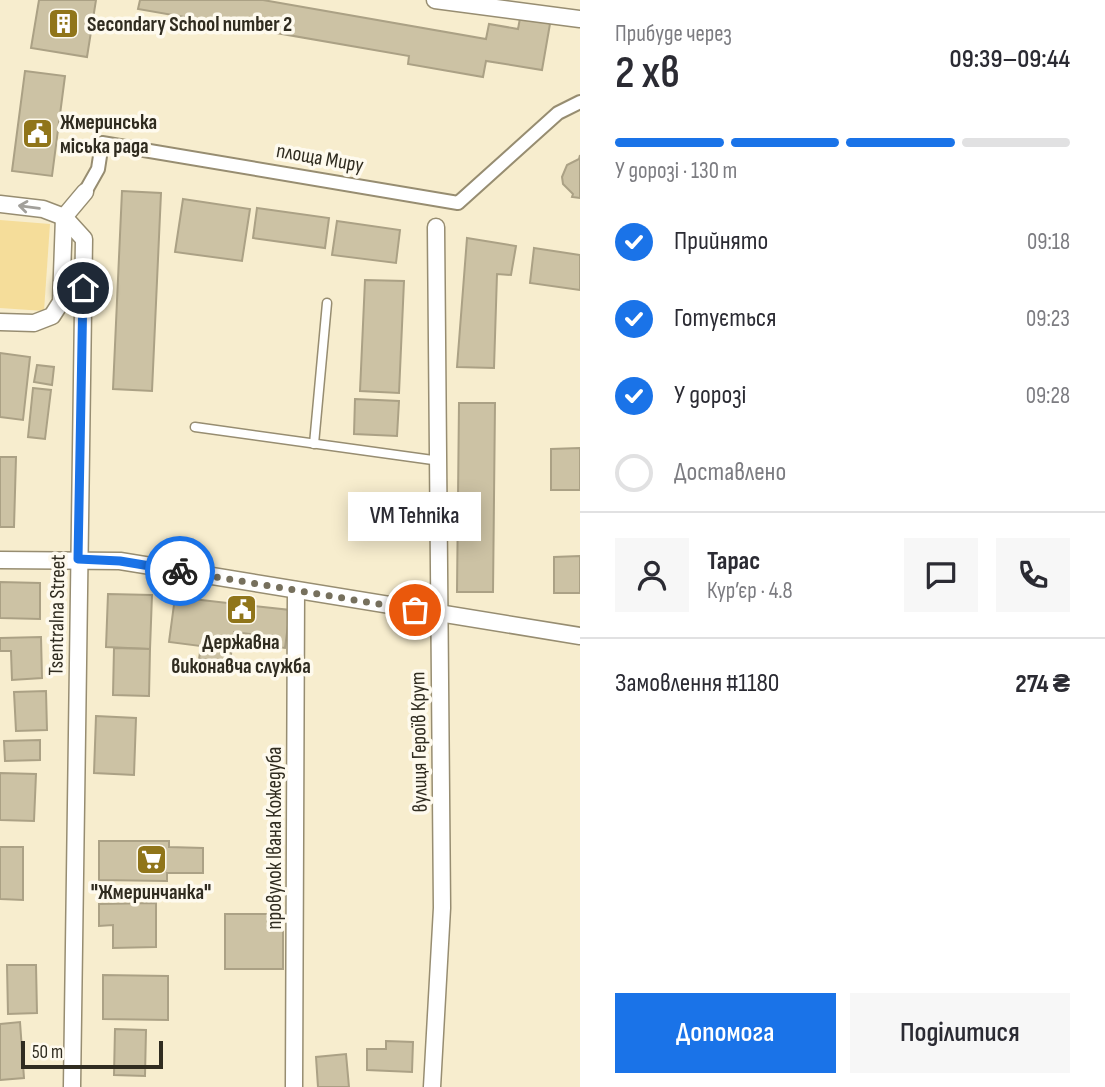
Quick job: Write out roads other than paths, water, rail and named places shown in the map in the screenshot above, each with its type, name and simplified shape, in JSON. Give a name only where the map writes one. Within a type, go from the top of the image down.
[{"type":"street","points":[[435,0],[580,19]]},
{"type":"street","name":"площа Миру","points":[[64,217],[85,191],[97,169],[102,142],[458,203],[558,113],[580,102]]},
{"type":"street","points":[[0,204],[43,209],[64,217],[61,302],[52,316],[34,323],[0,322]]},
{"type":"street","name":"Tsentralna Street","points":[[64,217],[84,239],[72,1087]]},
{"type":"street","name":"вулиця Героїв Крут","points":[[432,1087],[442,908],[436,228]]},
{"type":"street","points":[[0,560],[120,561],[580,636]]},
{"type":"street","name":"провулок Івана Кожедуба","points":[[294,1087],[296,590]]},
{"type":"lane","points":[[314,443],[327,303]]},
{"type":"lane","points":[[195,427],[440,461]]},
{"type":"place","name":"Secondary School number 2","points":[[64,24]]},
{"type":"place","name":"Жмеринська міська рада","points":[[37,134]]},
{"type":"place","name":"Державна виконавча служба","points":[[241,610]]},
{"type":"place","name":"VM Tehnika","points":[[415,610]]},
{"type":"place","name":"\"Жмеринчанка\"","points":[[151,860]]}]
